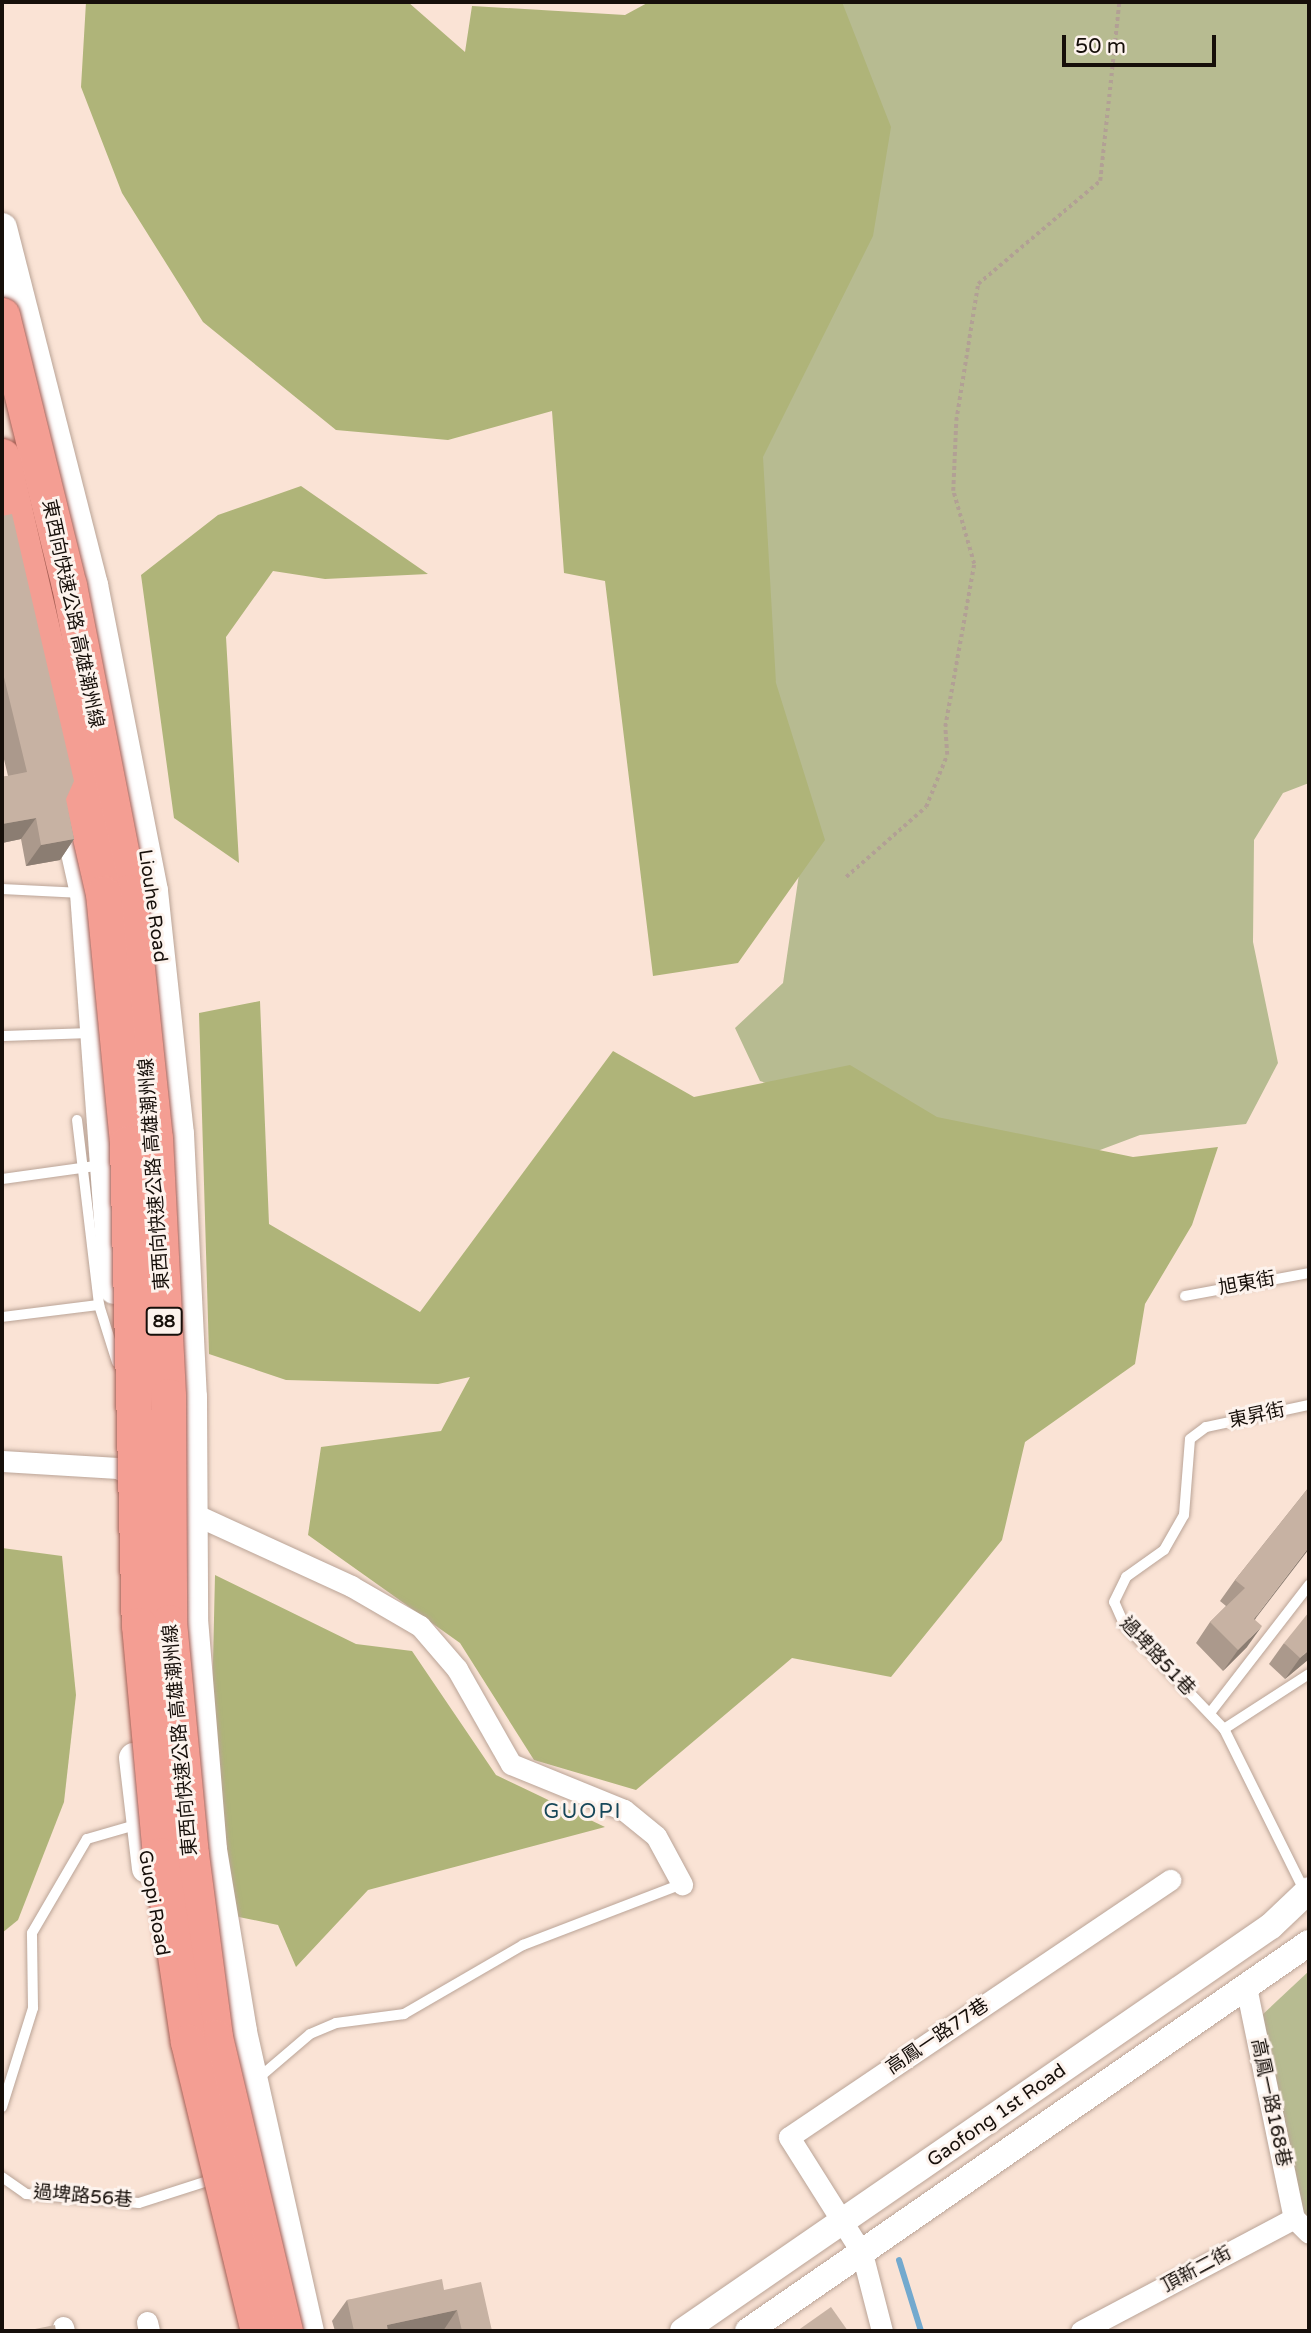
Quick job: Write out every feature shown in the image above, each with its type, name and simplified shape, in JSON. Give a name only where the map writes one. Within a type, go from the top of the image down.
[{"type":"highway","name":"東西向快速公路 高雄潮州線","points":[[2,315],[69,585],[129,892],[155,1138],[168,1396],[169,1622],[191,1854],[215,2037],[285,2331]]},
{"type":"highway","name":"東西向快速公路 高雄潮州線","points":[[2,456],[103,893],[127,1143],[139,1625],[160,1855],[188,2042],[258,2331]]},
{"type":"main road","name":"Liouhe Road","points":[[2,228],[93,585],[153,891],[178,1134],[192,1397],[191,1514]]},
{"type":"main road","points":[[2,525],[85,893],[97,1033],[94,1166],[117,1362],[118,1468]]},
{"type":"main road","name":"Guopi Road","points":[[118,1468],[139,1824],[208,2181],[243,2331]]},
{"type":"main road","points":[[191,1514],[212,1850],[253,2083],[309,2331]]},
{"type":"street","points":[[2,1461],[118,1468],[191,1514],[351,1586],[420,1626],[457,1669],[511,1764],[624,1810],[656,1836],[682,1884]]},
{"type":"street","name":"高鳳一路77巷","points":[[845,2221],[789,2137],[1170,1880]]},
{"type":"street","name":"Gaofong 1st Road","points":[[683,2331],[1271,1926],[1307,1892]]},
{"type":"street","name":"Gaofong 1st Road","points":[[748,2331],[1309,1942]]},
{"type":"street","name":"高鳳一路168巷","points":[[1246,1987],[1294,2218]]},
{"type":"street","points":[[1294,2218],[1309,2234]]},
{"type":"street","name":"頂新二街","points":[[1081,2331],[1294,2218]]},
{"type":"street","points":[[845,2221],[862,2253],[882,2331]]},
{"type":"lane","points":[[2,889],[85,893]]},
{"type":"lane","points":[[2,1036],[97,1033]]},
{"type":"lane","points":[[77,1120],[94,1166],[99,1305],[117,1362]]},
{"type":"lane","points":[[2,1180],[94,1166]]},
{"type":"lane","name":"旭東街","points":[[1185,1296],[1309,1273]]},
{"type":"lane","points":[[2,1317],[99,1305]]},
{"type":"lane","name":"東昇街","points":[[1206,1427],[1309,1405]]},
{"type":"lane","name":"過埤路51巷","points":[[1206,1427],[1190,1439],[1184,1516],[1171,1540],[1126,1577],[1114,1602],[1124,1625],[1224,1729],[1307,1892]]},
{"type":"lane","points":[[1210,1713],[1309,1586]]},
{"type":"lane","points":[[1224,1729],[1309,1674]]},
{"type":"lane","points":[[2,2108],[33,2008],[32,1933],[87,1839],[139,1824]]},
{"type":"lane","points":[[253,2083],[310,2034],[404,2014],[523,1945],[682,1884]]},
{"type":"lane","name":"過埤路56巷","points":[[2,2177],[26,2194],[139,2203],[208,2181]]},
{"type":"path","points":[[846,877],[926,807],[947,755],[945,727],[974,564],[953,491],[956,421],[978,284],[1100,181],[1119,2]]},
{"type":"green space","points":[[86,2],[408,2],[465,52],[472,6],[625,15],[649,2],[842,2],[891,127],[873,236],[763,457],[776,683],[825,840],[738,963],[653,976],[605,581],[564,573],[552,411],[448,440],[336,430],[203,322],[122,193],[81,87]]},
{"type":"green space","points":[[791,2],[1309,2],[1309,783],[1283,793],[1254,840],[1253,942],[1278,1063],[1246,1124],[1140,1135],[1044,1171],[760,1081],[735,1028],[783,983],[804,840],[729,426]]},
{"type":"green space","points":[[301,486],[428,574],[325,579],[273,571],[226,637],[239,863],[174,818],[141,575],[218,515]]},
{"type":"green space","points":[[260,1001],[269,1224],[420,1312],[613,1051],[694,1097],[850,1065],[937,1117],[1133,1157],[1218,1147],[1192,1225],[1145,1304],[1135,1364],[1025,1442],[1002,1540],[891,1677],[792,1658],[636,1790],[534,1760],[460,1643],[308,1535],[321,1447],[441,1431],[470,1377],[438,1384],[286,1380],[209,1354],[199,1013]]},
{"type":"green space","points":[[2,1548],[62,1556],[76,1695],[64,1802],[18,1920],[2,1933]]},
{"type":"green space","points":[[215,1575],[356,1644],[412,1651],[496,1775],[605,1827],[368,1890],[296,1967],[278,1925],[234,1916],[212,1706]]},
{"type":"green space","points":[[1309,1971],[1309,2221],[1301,2213],[1261,2016]]},
{"type":"building","points":[[12,514],[74,781],[66,799],[74,839],[41,845],[36,818],[2,824],[2,777],[27,772],[2,669],[2,516]]},
{"type":"building","points":[[1309,1487],[1309,1547],[1254,1619],[1262,1626],[1238,1650],[1210,1622],[1245,1588],[1235,1580]]},
{"type":"building","points":[[1309,1612],[1309,1650],[1300,1658],[1284,1643]]},
{"type":"building","points":[[442,2279],[444,2290],[481,2282],[492,2331],[462,2331],[457,2310],[387,2325],[388,2331],[354,2331],[347,2300]]},
{"type":"building","points":[[831,2307],[848,2331],[797,2331]]},
{"type":"building","points":[[55,2325],[56,2331],[25,2331]]},
{"type":"waterway","points":[[899,2260],[921,2331]]},
{"type":"district","name":"GUOPI","points":[[583,1812]]}]
